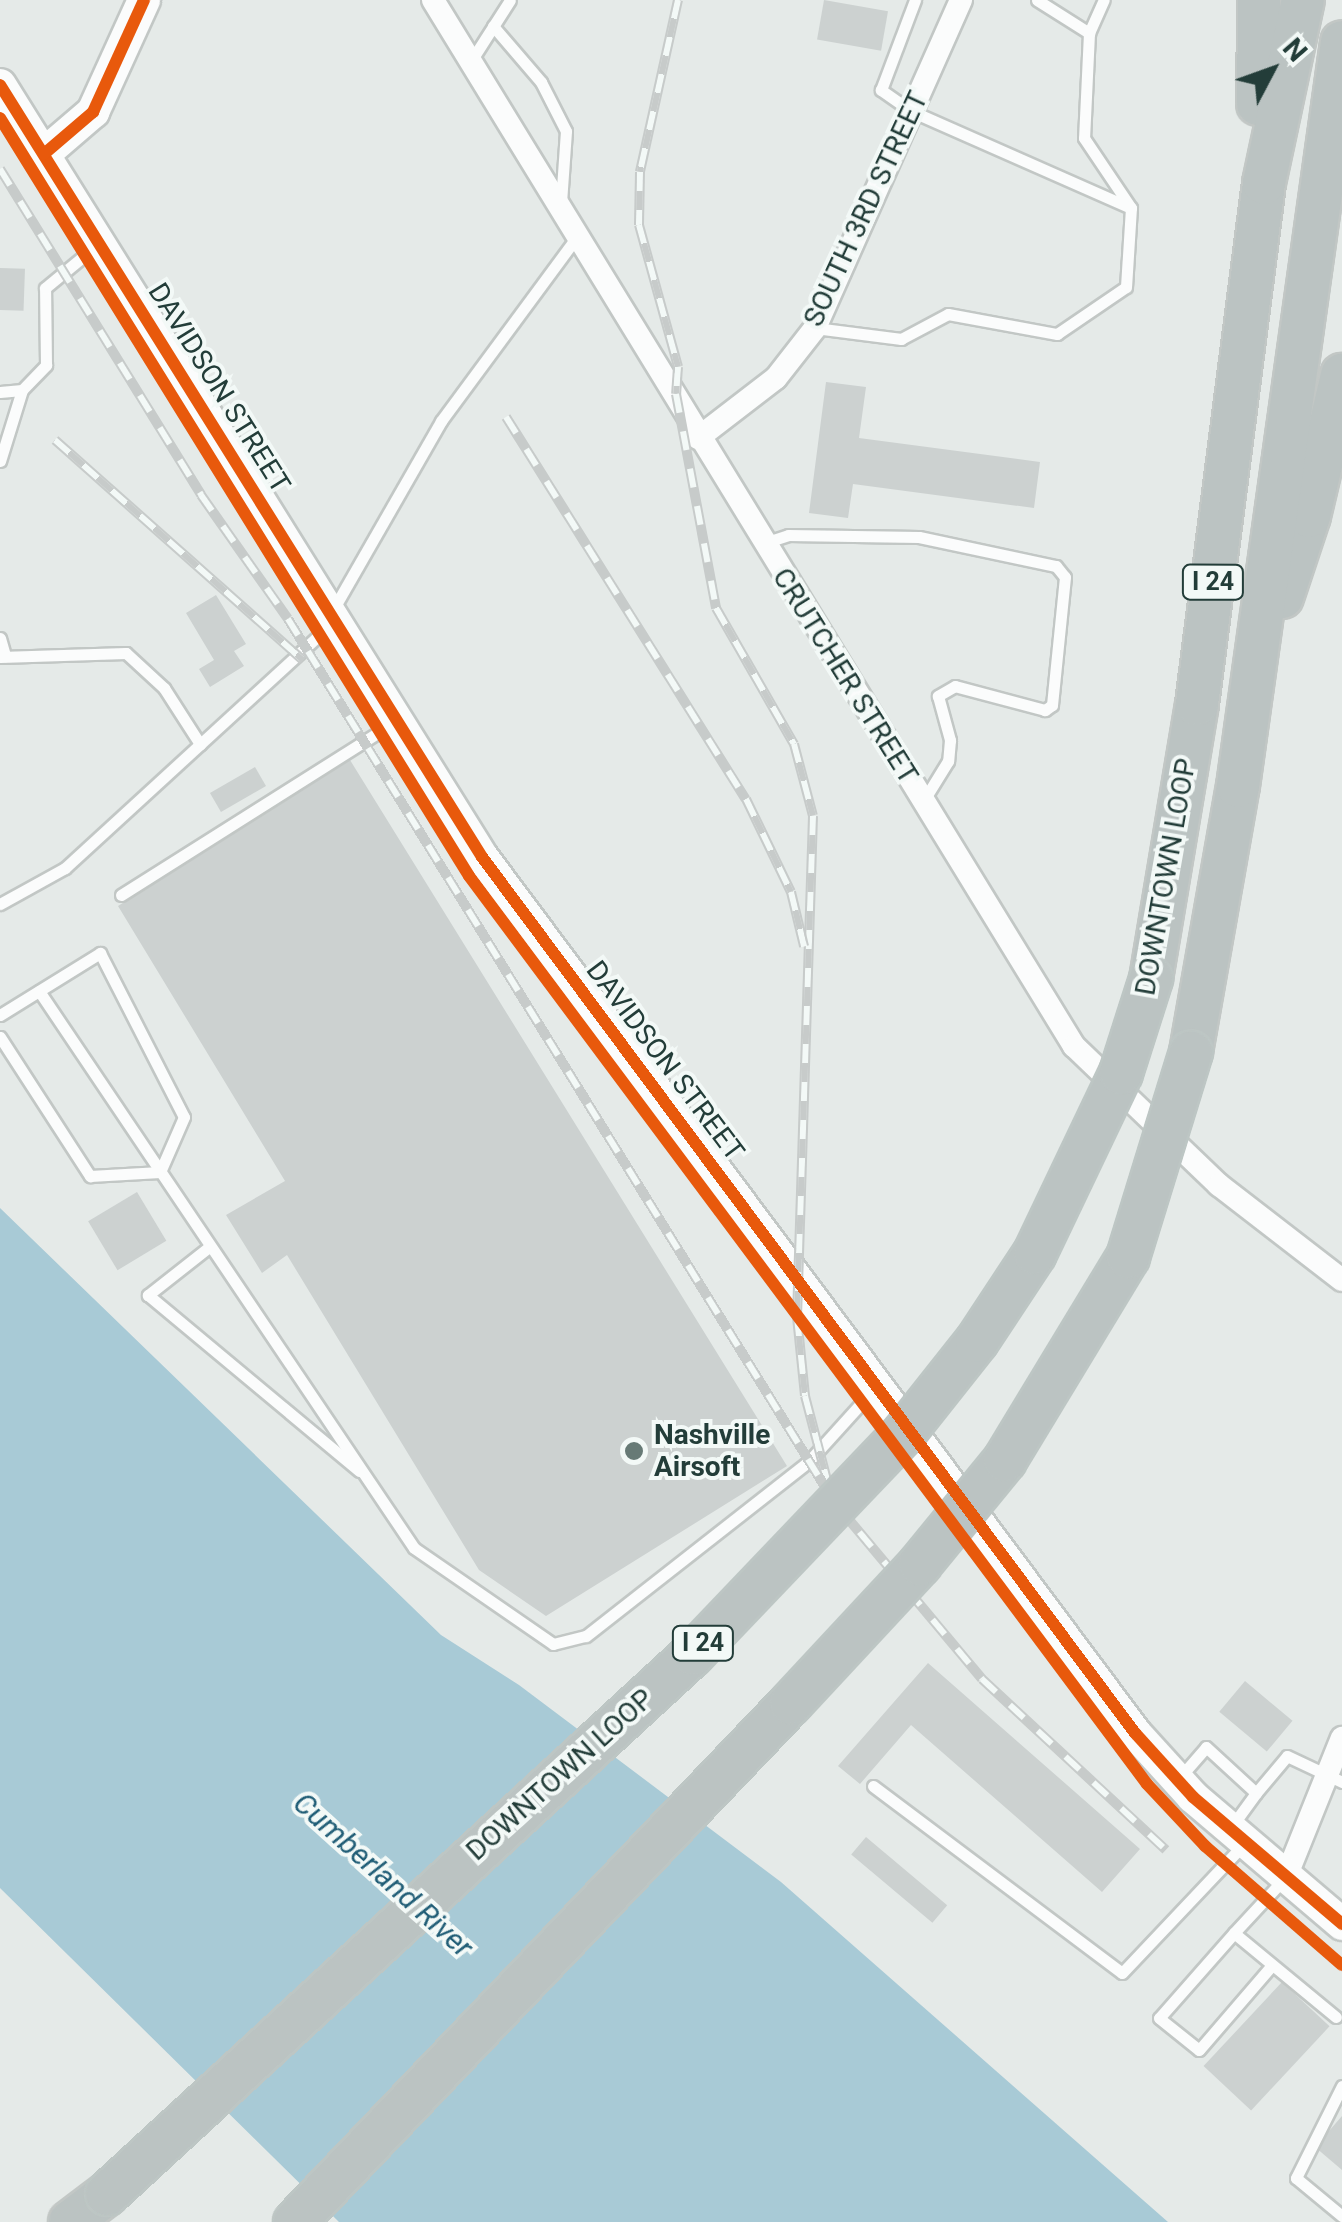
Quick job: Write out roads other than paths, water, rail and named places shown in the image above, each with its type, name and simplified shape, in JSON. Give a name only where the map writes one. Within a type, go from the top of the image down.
[{"type":"highway","points":[[1259,0],[1264,182]]},
{"type":"highway","name":"DOWNTOWN LOOP","points":[[84,2213],[693,1654],[904,1433],[977,1341],[1035,1253],[1121,1073],[1151,979],[1197,704],[1264,182],[1302,0]]},
{"type":"highway","name":"DOWNTOWN LOOP","points":[[295,2222],[804,1689],[1005,1460],[1128,1257],[1191,1052],[1251,688],[1342,42]]},
{"type":"highway","points":[[1251,688],[1309,516],[1342,375]]},
{"type":"street","points":[[44,154],[93,112],[144,0]]},
{"type":"street","name":"CRUTCHER STREET","points":[[433,0],[1074,1046],[1219,1184],[1341,1278]]},
{"type":"street","name":"SOUTH 3RD STREET","points":[[698,438],[776,378],[815,328],[961,0]]},
{"type":"street","name":"DAVIDSON STREET","points":[[0,85],[482,857],[1134,1732],[1178,1780],[1342,1924]]},
{"type":"street","points":[[1286,1876],[1334,1779],[1342,1738]]},
{"type":"lane","points":[[471,61],[510,0]]},
{"type":"lane","points":[[915,0],[881,90],[912,111],[1131,208]]},
{"type":"lane","points":[[1037,0],[1089,33]]},
{"type":"lane","points":[[815,328],[901,338],[948,314],[1057,334],[1126,287],[1131,208],[1084,138],[1089,33],[1104,0]]},
{"type":"lane","points":[[493,26],[541,82],[566,131],[560,206]]},
{"type":"lane","points":[[0,904],[64,868],[318,636],[441,421],[578,236]]},
{"type":"lane","points":[[0,461],[22,390],[46,365],[45,288],[100,243]]},
{"type":"lane","points":[[0,392],[22,390]]},
{"type":"lane","points":[[764,544],[788,535],[919,538],[1056,566],[1066,577],[1052,704],[1044,710],[955,686],[938,696],[950,740],[948,762],[923,802]]},
{"type":"lane","points":[[0,638],[2,657],[126,653],[164,688],[200,744]]},
{"type":"lane","points":[[121,895],[397,720]]},
{"type":"lane","points":[[0,1015],[100,953],[184,1118],[160,1172]]},
{"type":"lane","points":[[39,991],[414,1548],[502,1612],[566,1646],[808,1462],[876,1387]]},
{"type":"lane","points":[[0,1037],[90,1176],[160,1172]]},
{"type":"lane","points":[[210,1247],[148,1295],[370,1480]]},
{"type":"lane","points":[[1178,1780],[1206,1748],[1256,1793]]},
{"type":"lane","points":[[873,1786],[1122,1973],[1238,1835],[1256,1793],[1286,1756],[1334,1779]]},
{"type":"lane","points":[[1272,1965],[1199,2050],[1159,2018],[1286,1876]]},
{"type":"lane","points":[[1234,1933],[1336,2017]]},
{"type":"lane","points":[[1342,2086],[1296,2178],[1342,2216]]},
{"type":"water","name":"Cumberland River","points":[[0,1208],[441,1635],[519,1685],[781,1882],[1168,2222],[339,2222],[0,1888]]},
{"type":"railway","points":[[678,0],[640,172],[639,225],[678,367],[676,394],[716,608],[794,744],[813,816],[797,1317],[805,1396],[827,1480]]},
{"type":"railway","points":[[0,169],[201,495],[288,619],[835,1503],[982,1679],[1166,1850]]},
{"type":"railway","points":[[506,417],[746,799],[791,892],[804,946]]},
{"type":"railway","points":[[55,440],[303,660]]},
{"type":"place","name":"Nashville Airsoft","points":[[634,1451]]}]
